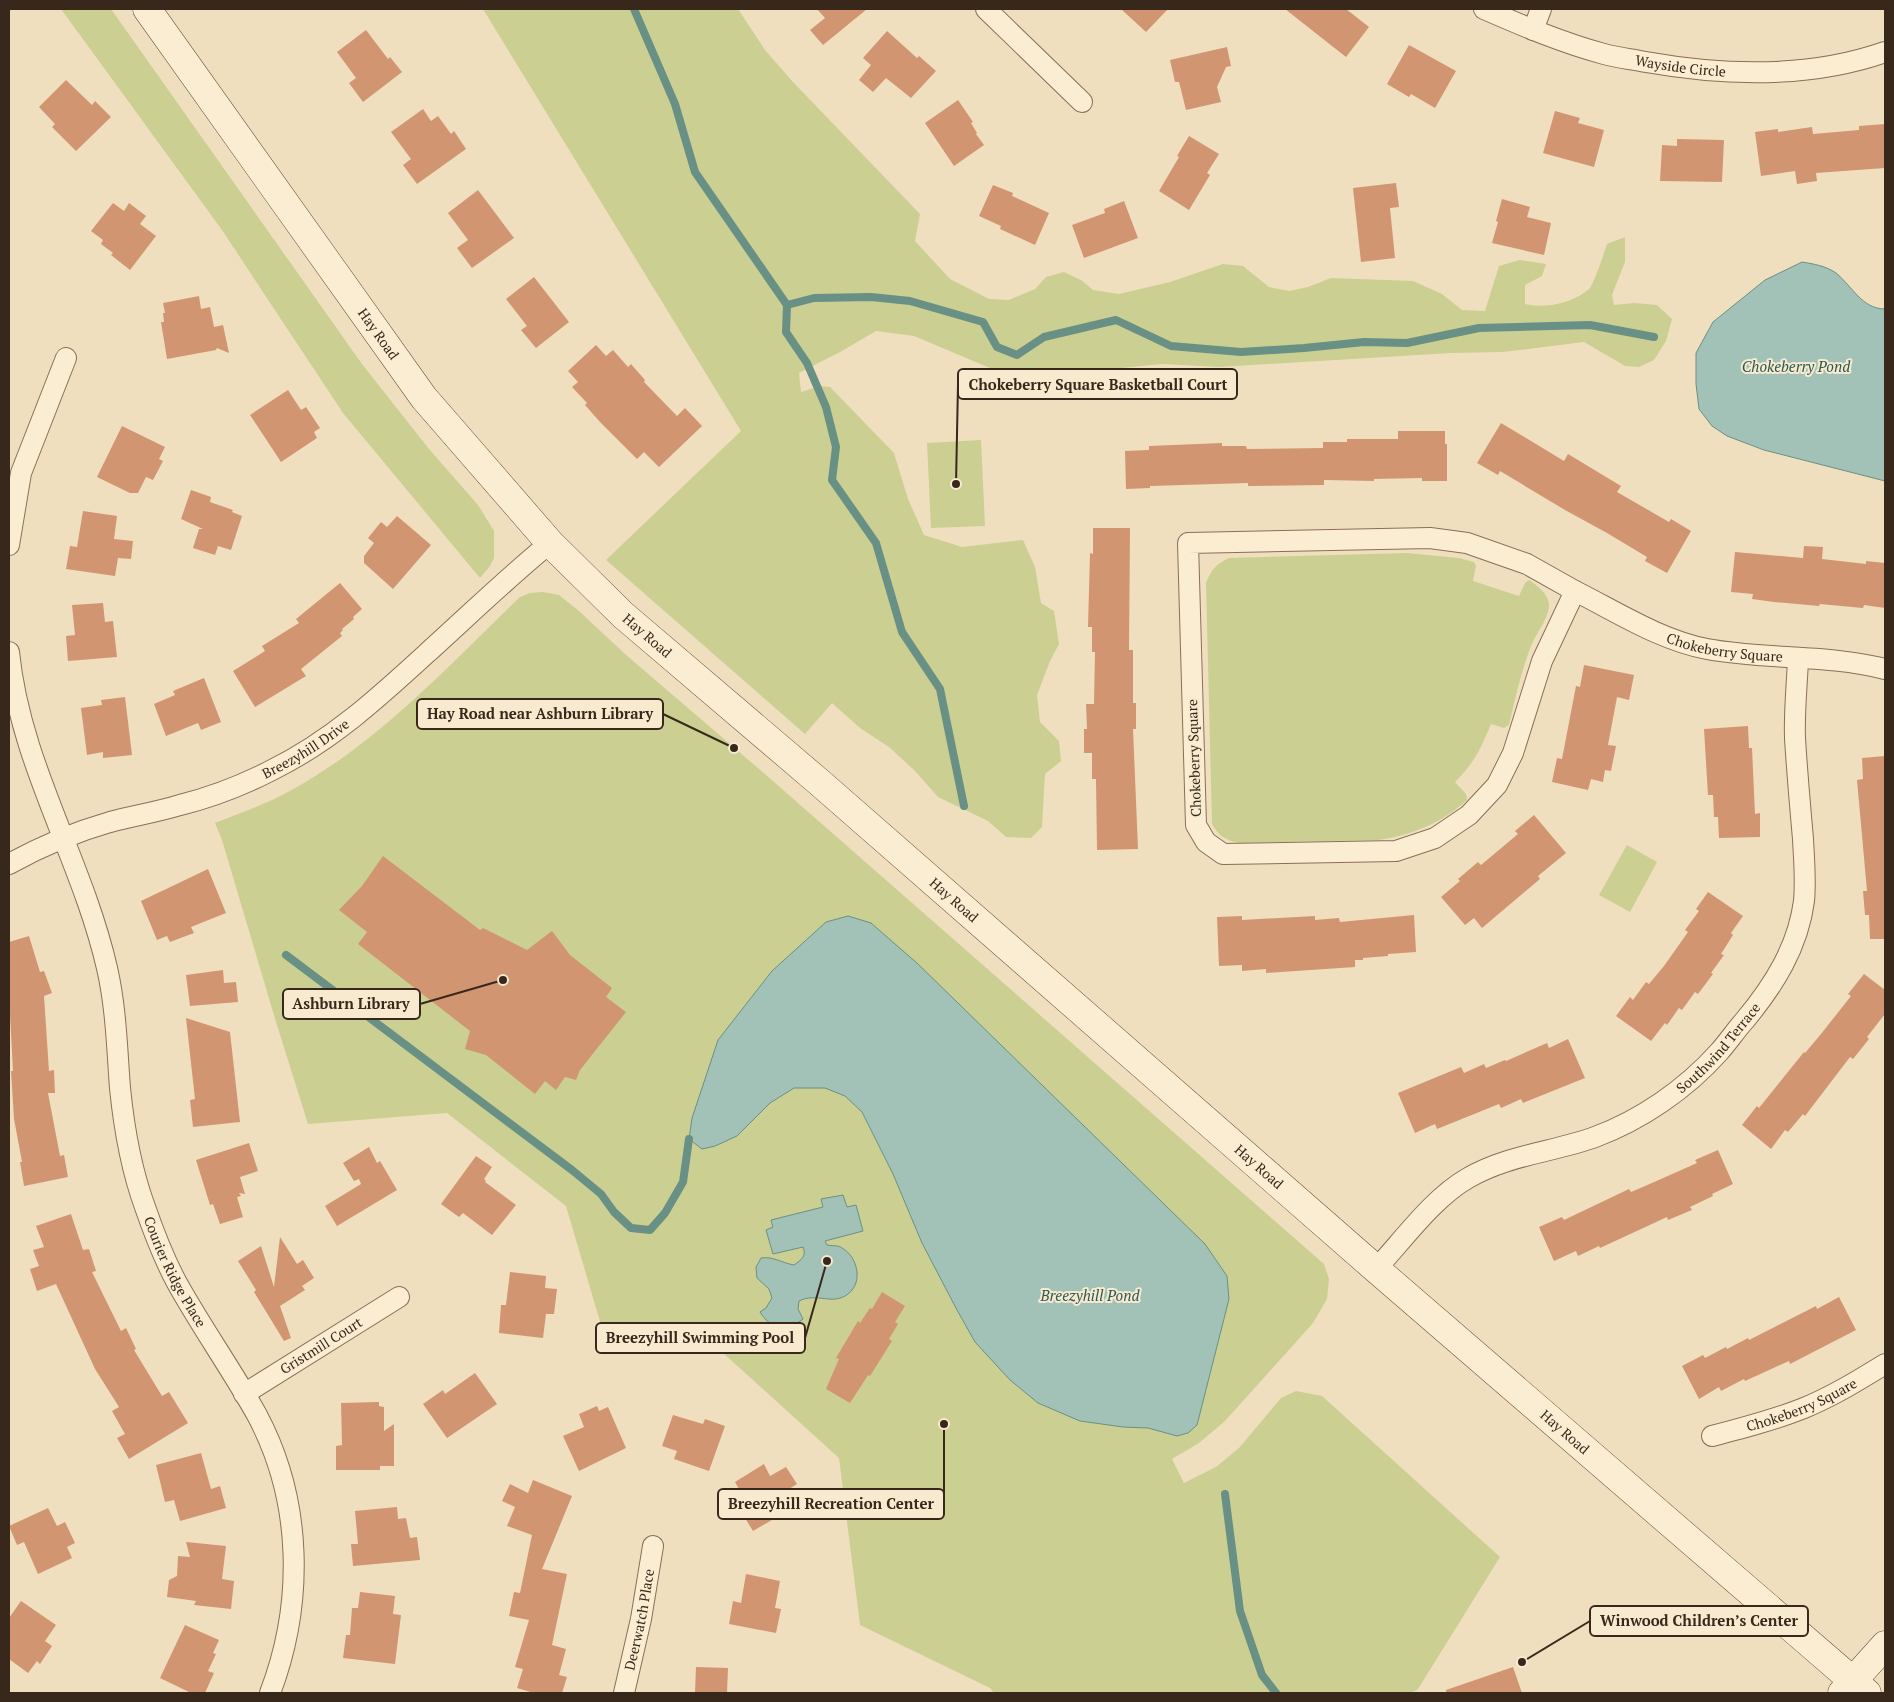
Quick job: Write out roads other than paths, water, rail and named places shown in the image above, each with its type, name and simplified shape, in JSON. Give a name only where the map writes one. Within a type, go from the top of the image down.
[{"type":"street","name":"Hay Road","points":[[147,9],[424,398],[550,543],[623,615],[826,788],[1854,1689]]},
{"type":"street","points":[[986,9],[1082,102]]},
{"type":"street","name":"Wayside Circle","points":[[1484,9],[1533,30],[1605,54],[1685,69],[1733,72],[1817,70],[1842,65],[1885,52]]},
{"type":"street","points":[[1533,30],[1541,9]]},
{"type":"street","points":[[9,546],[21,474],[66,358]]},
{"type":"street","name":"Chokeberry Square","points":[[1575,590],[1542,661],[1522,728],[1497,785],[1484,801],[1452,828],[1435,838],[1396,851],[1223,854],[1206,842],[1196,824],[1188,543],[1421,538],[1466,543],[1527,564],[1665,637],[1706,649],[1840,662],[1885,669]]},
{"type":"street","name":"Breezyhill Drive","points":[[9,864],[62,838],[109,822],[181,805],[223,792],[272,770],[320,743],[383,694],[519,568],[550,543]]},
{"type":"street","name":"Courier Ridge Place","points":[[9,652],[20,716],[35,767],[92,914],[107,968],[116,1021],[124,1124],[143,1204],[177,1282],[258,1417],[286,1494],[292,1528],[293,1590],[290,1622],[284,1651],[270,1693]]},
{"type":"street","name":"Southwind Terrace","points":[[1376,1269],[1443,1194],[1469,1177],[1508,1160],[1560,1148],[1597,1136],[1656,1106],[1697,1074],[1718,1053],[1765,996],[1784,964],[1798,930],[1804,902],[1806,875],[1795,737],[1798,659]]},
{"type":"street","name":"Gristmill Court","points":[[244,1394],[399,1297]]},
{"type":"street","name":"Chokeberry Square","points":[[1712,1436],[1760,1424],[1805,1408],[1849,1386],[1885,1364]]},
{"type":"street","name":"Deerwatch Place","points":[[624,1693],[641,1619],[653,1546]]},
{"type":"street","points":[[1854,1689],[1885,1646]]},
{"type":"water","name":"Chokeberry Pond","points":[[1802,262],[1820,266],[1836,273],[1864,301],[1877,308],[1885,309],[1885,481],[1764,450],[1727,436],[1712,426],[1699,409],[1696,384],[1696,353],[1713,322],[1765,280]]},
{"type":"water","name":"Breezyhill Pond","points":[[848,916],[871,923],[918,964],[1205,1244],[1227,1276],[1229,1299],[1197,1425],[1188,1433],[1177,1436],[1148,1428],[1123,1427],[1080,1421],[1038,1403],[1010,1380],[975,1342],[922,1243],[893,1174],[862,1112],[845,1096],[825,1088],[794,1088],[770,1103],[737,1136],[715,1146],[702,1149],[689,1139],[692,1118],[718,1040],[772,971],[826,922]]},
{"type":"water","points":[[843,1195],[847,1207],[856,1205],[863,1231],[825,1241],[827,1245],[842,1248],[852,1257],[857,1270],[856,1283],[853,1289],[848,1294],[837,1299],[812,1298],[799,1301],[798,1309],[803,1319],[791,1326],[779,1327],[774,1325],[764,1318],[760,1312],[766,1308],[772,1298],[769,1289],[757,1278],[756,1267],[761,1258],[774,1259],[794,1265],[801,1259],[804,1253],[803,1247],[773,1254],[766,1230],[773,1227],[771,1220],[823,1207],[821,1199]]},
{"type":"waterway","points":[[634,9],[675,104],[695,172],[787,305],[786,332],[807,363],[826,407],[836,447],[832,480],[876,543],[902,632],[940,689],[964,806]]},
{"type":"waterway","points":[[787,305],[814,298],[871,297],[910,301],[983,322],[997,347],[1017,355],[1044,337],[1116,320],[1171,346],[1241,352],[1364,342],[1407,343],[1479,328],[1590,325],[1654,337]]},
{"type":"waterway","points":[[286,955],[572,1170],[601,1194],[614,1212],[631,1228],[650,1230],[665,1213],[683,1182],[689,1139]]},
{"type":"waterway","points":[[1225,1494],[1240,1611],[1262,1675],[1276,1693]]},
{"type":"place","name":"Chokeberry Square Basketball Court","points":[[956,484]]},
{"type":"place","name":"Hay Road near Ashburn Library","points":[[734,748]]},
{"type":"place","name":"Ashburn Library","points":[[503,980]]},
{"type":"place","name":"Breezyhill Swimming Pool","points":[[827,1261]]},
{"type":"place","name":"Breezyhill Recreation Center","points":[[944,1424]]},
{"type":"place","name":"Winwood Children’s Center","points":[[1522,1662]]}]
